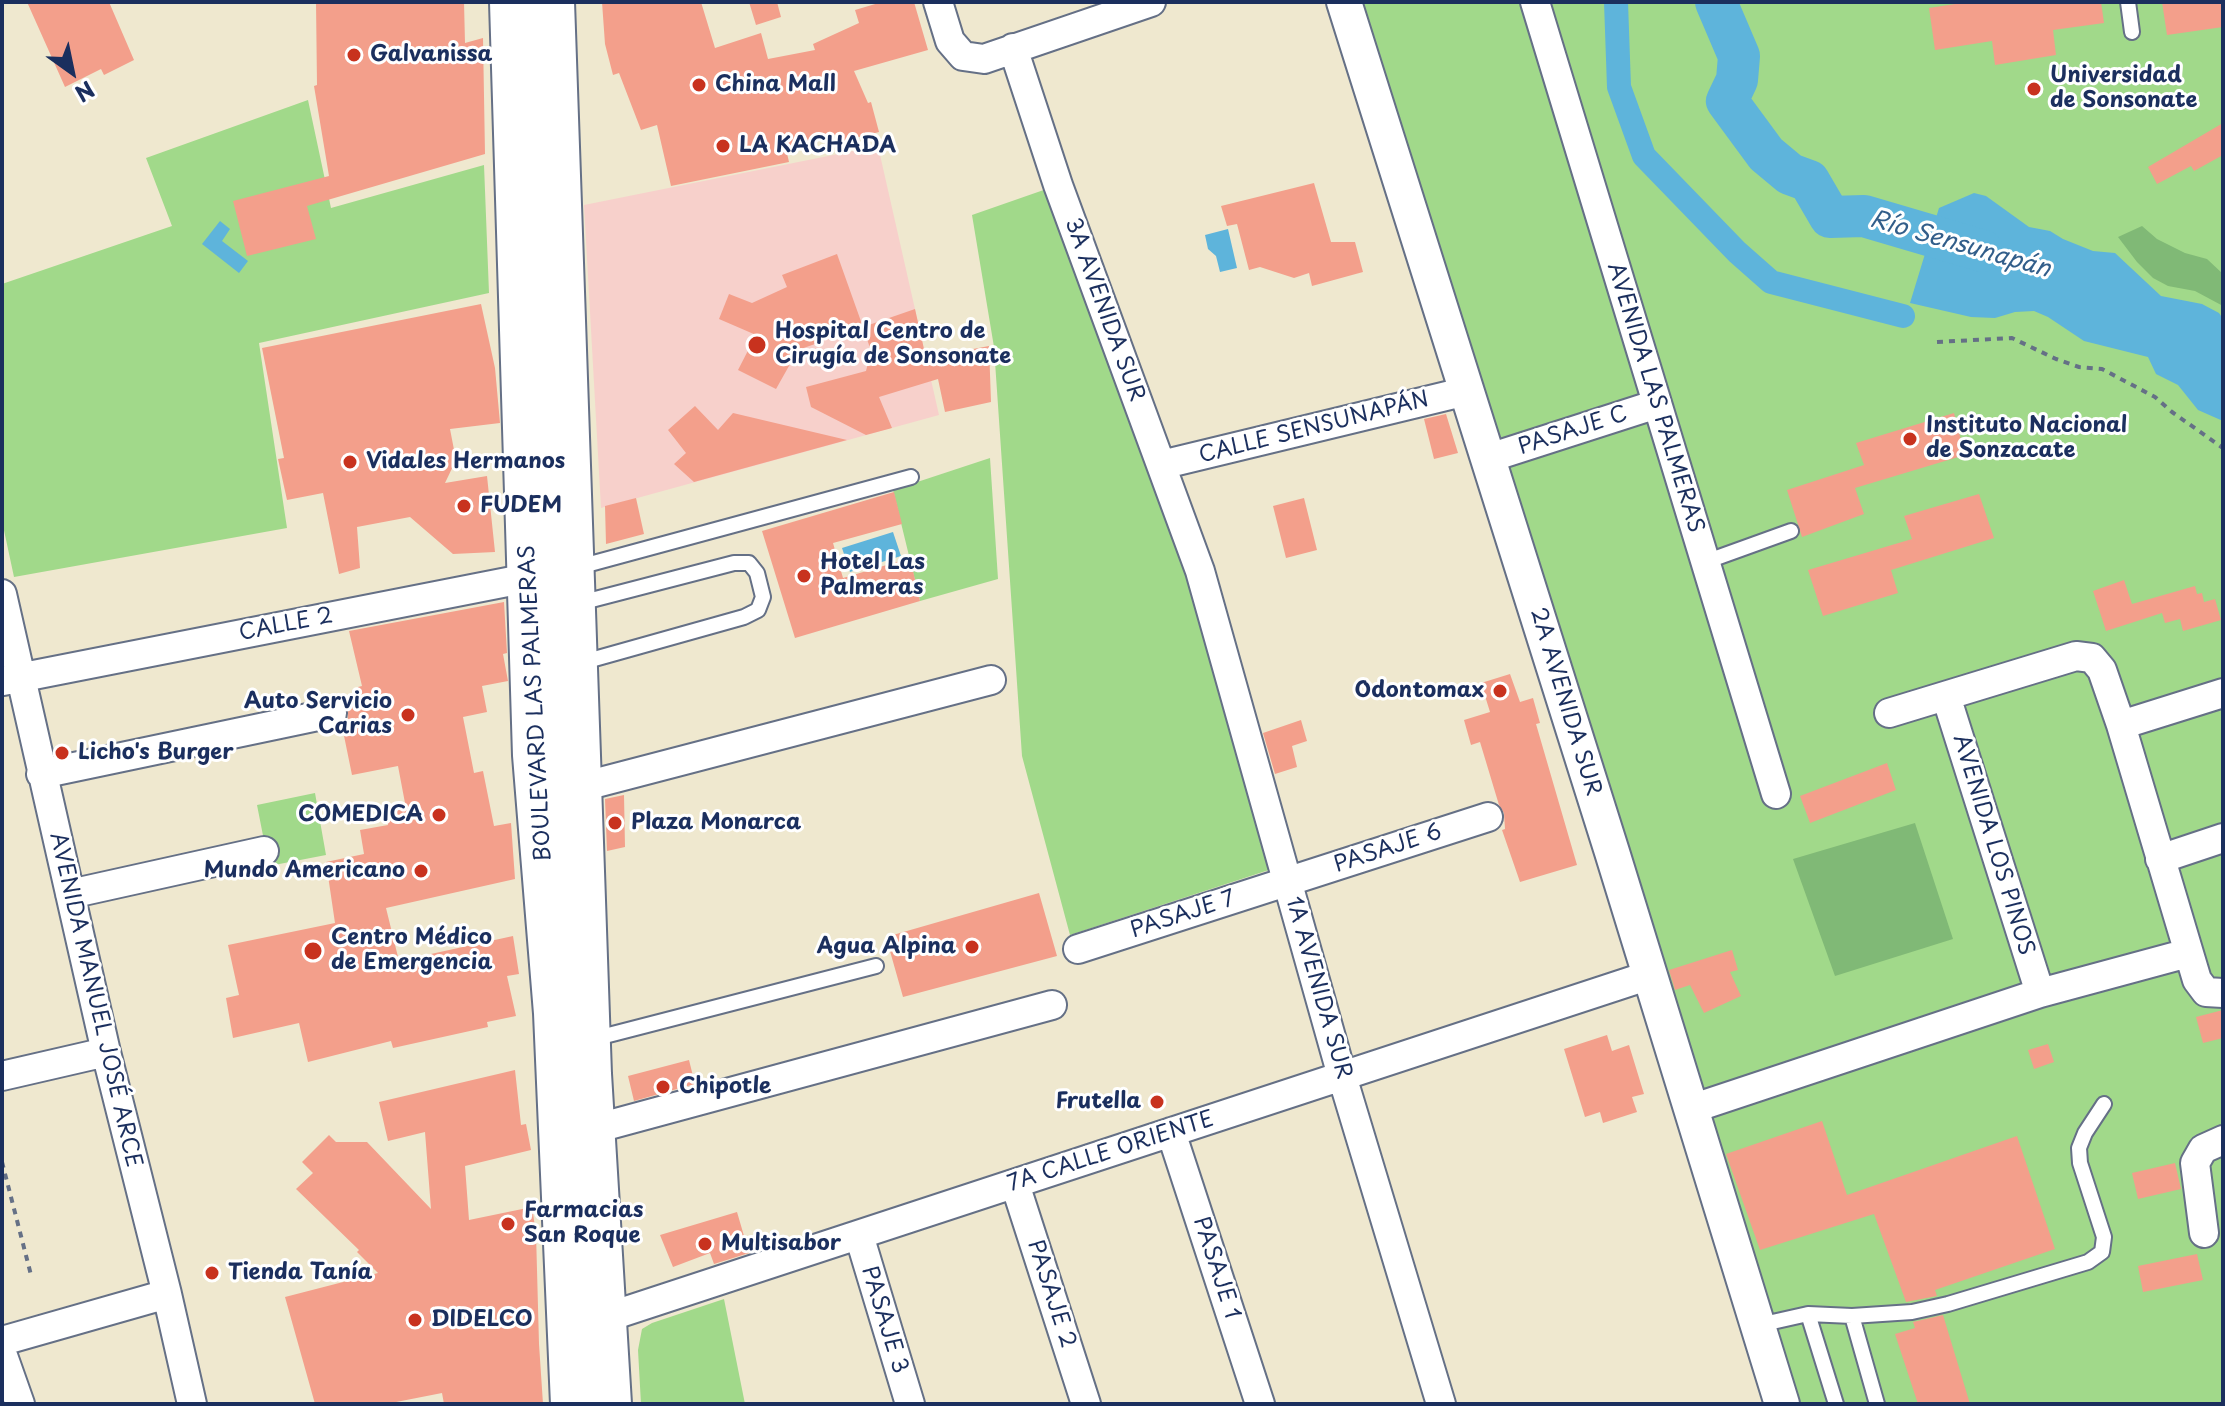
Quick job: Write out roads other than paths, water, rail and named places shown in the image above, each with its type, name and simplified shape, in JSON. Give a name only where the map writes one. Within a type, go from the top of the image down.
[{"type":"main road","name":"BOULEVARD LAS PALMERAS","points":[[544,3],[528,578],[535,755],[556,1013],[588,1321],[609,1404]]},
{"type":"main road","name":"BOULEVARD LAS PALMERAS","points":[[544,3],[594,1129],[588,1321],[573,1404]]},
{"type":"street","points":[[938,2],[950,41],[963,56],[984,59],[1139,4]]},
{"type":"street","name":"2A AVENIDA SUR","points":[[1344,2],[1489,458],[1782,1404]]},
{"type":"street","name":"AVENIDA LAS PALMERAS","points":[[1535,2],[1776,794]]},
{"type":"street","name":"3A AVENIDA SUR","points":[[1013,48],[1058,185],[1200,571]]},
{"type":"street","name":"CALLE SENSUNAPÁN","points":[[1161,465],[1467,391]]},
{"type":"street","name":"PASAJE C","points":[[1489,458],[1657,404]]},
{"type":"street","name":"1A AVENIDA SUR","points":[[1200,571],[1342,1076],[1441,1404]]},
{"type":"street","name":"CALLE 2","points":[[11,679],[528,578],[572,587]]},
{"type":"street","name":"AVENIDA MANUEL JOSÉ ARCE","points":[[2,594],[11,679],[41,774],[192,1404]]},
{"type":"street","points":[[1889,713],[2076,656],[2092,658],[2102,670],[2121,725],[2197,980],[2206,992],[2223,993]]},
{"type":"street","points":[[581,787],[991,680]]},
{"type":"street","points":[[2121,725],[2223,693]]},
{"type":"street","name":"AVENIDA LOS PINOS","points":[[1946,696],[2040,993]]},
{"type":"street","points":[[41,774],[332,713]]},
{"type":"street","name":"PASAJE 6","points":[[1288,881],[1488,817]]},
{"type":"street","points":[[2160,859],[2223,838]]},
{"type":"street","points":[[70,894],[264,851]]},
{"type":"street","name":"PASAJE 7","points":[[1078,949],[1288,881]]},
{"type":"street","points":[[1691,1109],[2040,993],[2188,953]]},
{"type":"street","name":"7A CALLE ORIENTE","points":[[588,1321],[1650,975]]},
{"type":"street","points":[[594,1129],[1052,1005]]},
{"type":"street","points":[[2,1076],[106,1052]]},
{"type":"street","name":"PASAJE 1","points":[[1171,1132],[1260,1404]]},
{"type":"street","points":[[2204,1233],[2195,1163],[2203,1149],[2223,1140]]},
{"type":"street","name":"PASAJE 2","points":[[1015,1184],[1086,1404]]},
{"type":"street","name":"PASAJE 3","points":[[859,1235],[910,1404]]},
{"type":"street","points":[[2,1341],[167,1294]]},
{"type":"street","points":[[2,1353],[20,1404]]},
{"type":"lane","points":[[2128,2],[2132,32]]},
{"type":"lane","points":[[572,587],[911,477]]},
{"type":"lane","points":[[1705,562],[1791,531]]},
{"type":"lane","points":[[572,587],[749,563],[757,573],[763,597],[758,610],[744,617],[575,664]]},
{"type":"lane","points":[[589,1040],[876,966]]},
{"type":"lane","points":[[1759,1325],[1808,1314],[1852,1316],[1912,1312],[2088,1262],[2102,1252],[2104,1237],[2080,1163],[2079,1148],[2104,1104]]},
{"type":"lane","points":[[1808,1314],[1836,1404]]},
{"type":"lane","points":[[1852,1316],[1877,1404]]},
{"type":"water","points":[[1974,193],[1986,196],[2029,227],[2050,231],[2093,251],[2115,253],[2161,296],[2202,304],[2219,313],[2223,319],[2223,421],[2198,410],[2178,385],[2156,374],[2148,357],[2084,341],[2034,311],[1995,318],[1971,317],[1910,303],[1939,208]]},
{"type":"water","points":[[220,221],[230,229],[222,241],[248,261],[239,273],[202,244]]},
{"type":"water","points":[[1228,229],[1237,268],[1220,272],[1216,256],[1208,249],[1205,235]]},
{"type":"water","points":[[893,532],[901,556],[850,572],[842,548]]},
{"type":"waterway","points":[[1616,2],[1619,87],[1644,156],[1737,252],[1771,282],[1903,316]]},
{"type":"waterway","name":"Río Sensunapán","points":[[1716,2],[1739,56],[1737,80],[1727,101],[1766,154],[1790,174],[1809,181],[1830,217],[1864,216],[1983,251]]},
{"type":"place","name":"Galvanissa","points":[[354,55]]},
{"type":"place","name":"China Mall","points":[[699,85]]},
{"type":"place","name":"Universidad de Sonsonate","points":[[2034,89]]},
{"type":"place","name":"LA KACHADA","points":[[723,146]]},
{"type":"place","name":"Hospital Centro de Cirugía de Sonsonate","points":[[757,345]]},
{"type":"place","name":"Instituto Nacional de Sonzacate","points":[[1910,439]]},
{"type":"place","name":"Vidales Hermanos","points":[[350,462]]},
{"type":"place","name":"FUDEM","points":[[464,506]]},
{"type":"place","name":"Hotel Las Palmeras","points":[[804,576]]},
{"type":"place","name":"Odontomax","points":[[1500,691]]},
{"type":"place","name":"Auto Servicio Carias","points":[[408,715]]},
{"type":"place","name":"Licho's Burger","points":[[62,753]]},
{"type":"place","name":"COMEDICA","points":[[439,815]]},
{"type":"place","name":"Plaza Monarca","points":[[615,823]]},
{"type":"place","name":"Mundo Americano","points":[[421,871]]},
{"type":"place","name":"Agua Alpina","points":[[972,947]]},
{"type":"place","name":"Centro Médico de Emergencia","points":[[313,951]]},
{"type":"place","name":"Chipotle","points":[[663,1087]]},
{"type":"place","name":"Frutella","points":[[1157,1102]]},
{"type":"place","name":"Farmacias San Roque","points":[[508,1224]]},
{"type":"place","name":"Multisabor","points":[[705,1244]]},
{"type":"place","name":"Tienda Tanía","points":[[212,1273]]},
{"type":"place","name":"DIDELCO","points":[[415,1320]]}]
